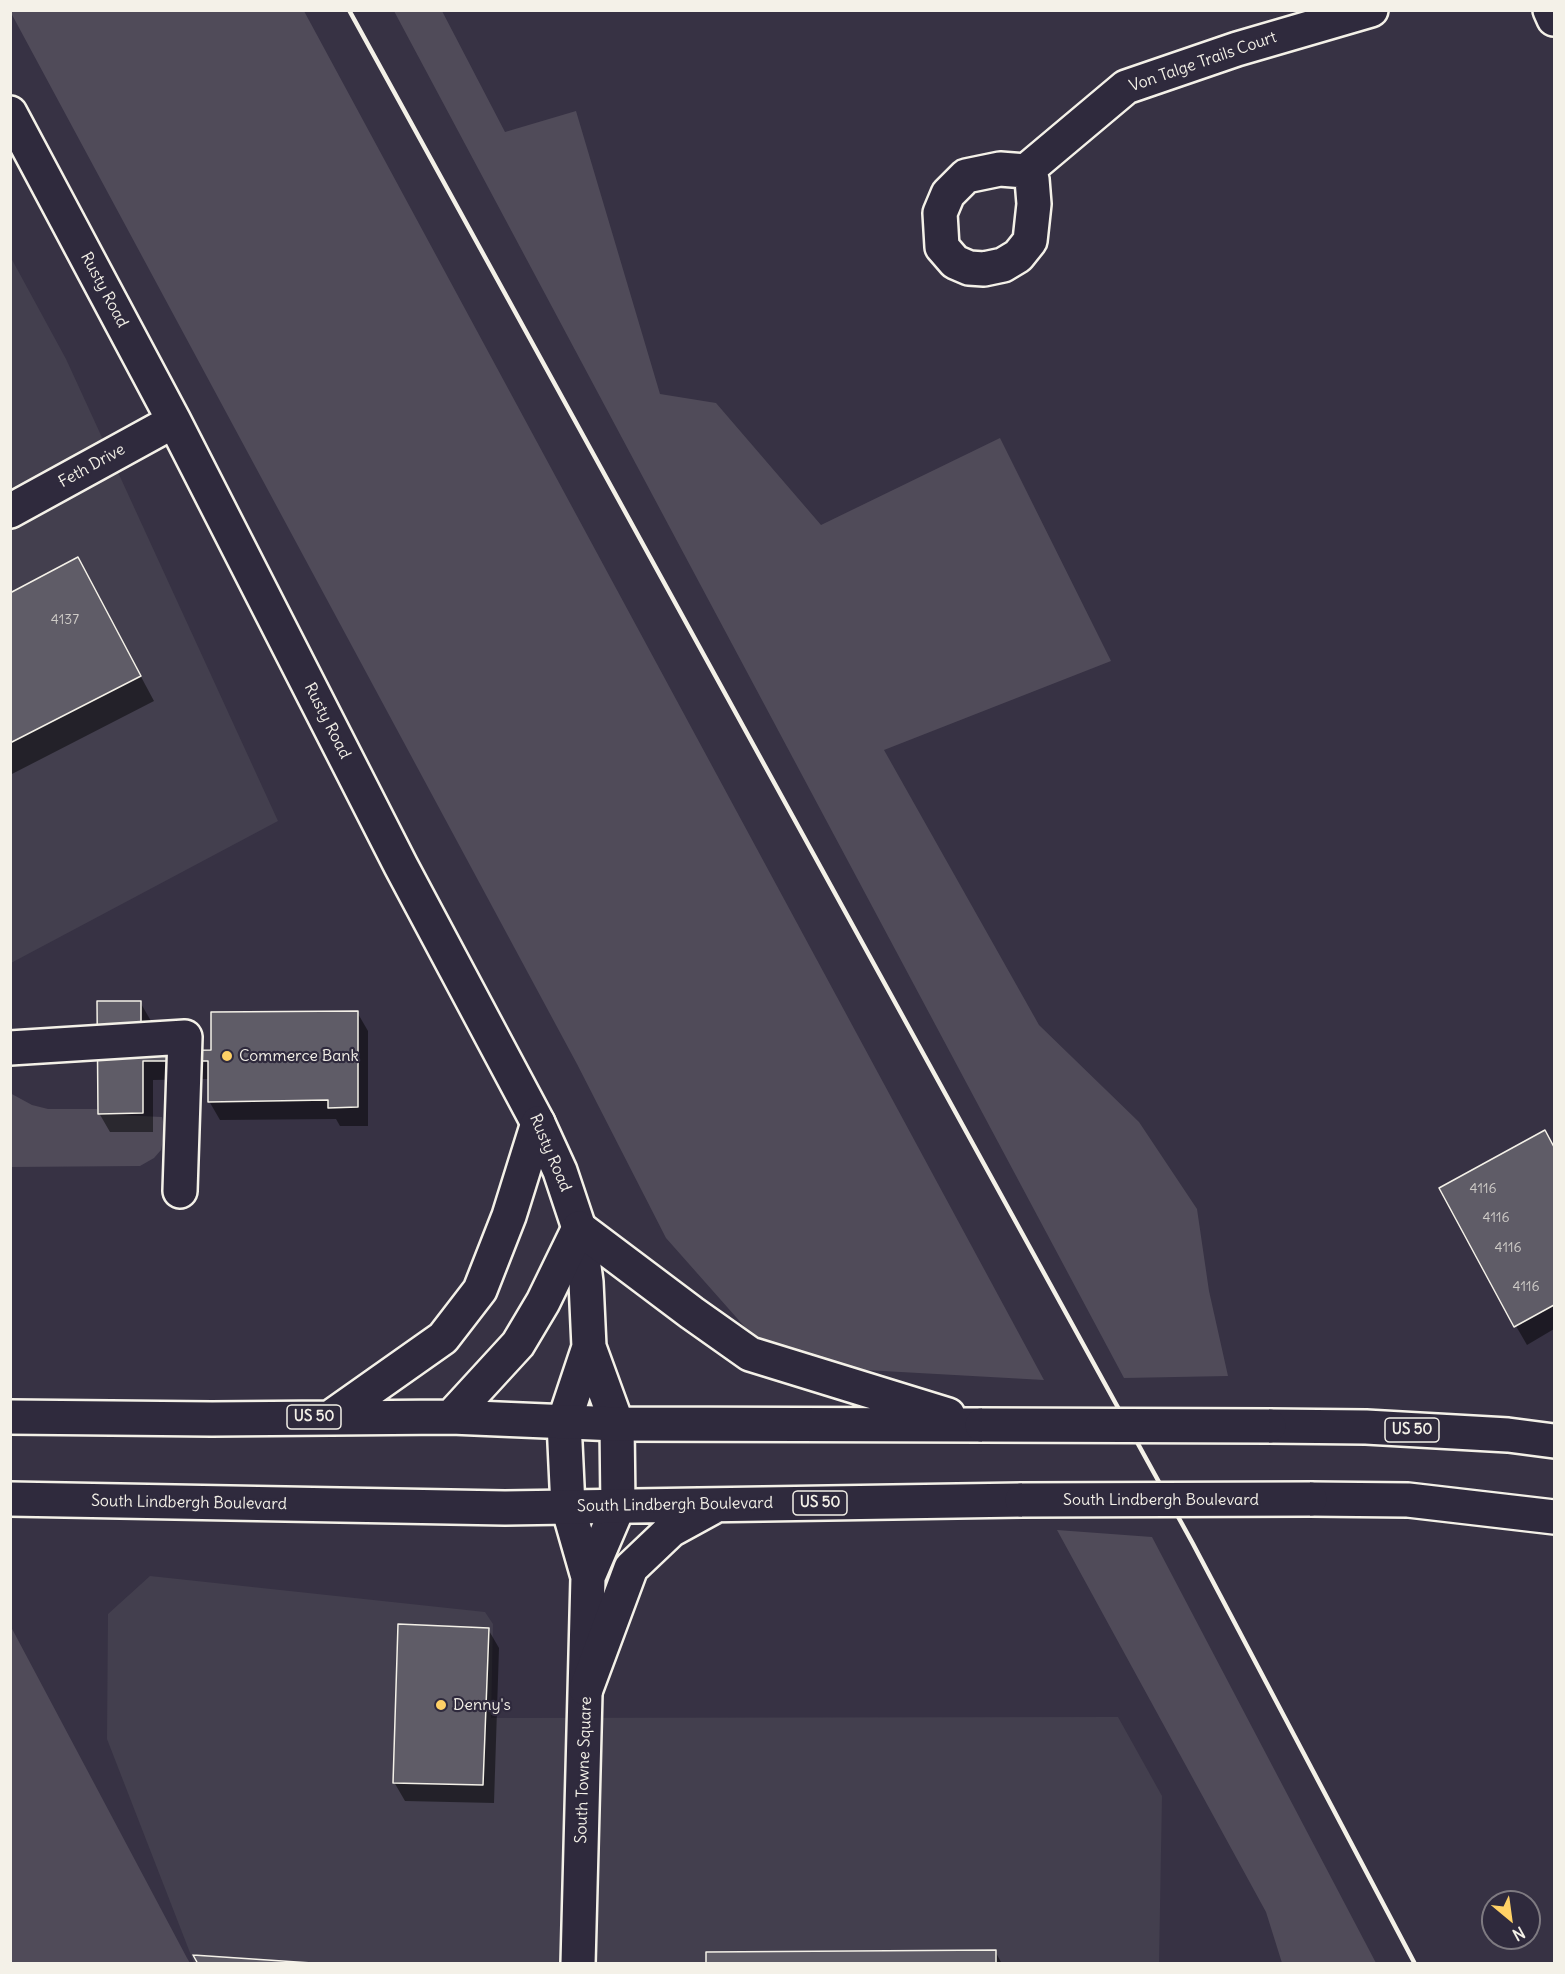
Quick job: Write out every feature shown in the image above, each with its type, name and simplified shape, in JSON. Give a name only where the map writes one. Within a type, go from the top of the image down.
[{"type":"main road","name":"Von Talge Trails Court","points":[[1026,171],[1126,87],[1237,49],[1371,10]]},
{"type":"main road","points":[[1550,10],[1554,19]]},
{"type":"main road","name":"Rusty Road","points":[[10,113],[174,421],[401,866],[538,1123],[560,1171],[579,1228],[586,1282],[589,1347],[617,1424],[618,1507]]},
{"type":"main road","name":"Feth Drive","points":[[10,511],[174,421]]},
{"type":"main road","points":[[10,1048],[185,1037],[180,1191]]},
{"type":"main road","points":[[331,1417],[444,1338],[480,1290],[509,1216],[538,1123]]},
{"type":"main road","points":[[451,1417],[518,1344],[543,1302],[579,1228],[750,1354],[982,1425]]},
{"type":"main road","name":"Rusty Road","points":[[564,1422],[589,1347]]},
{"type":"main road","name":"US 50","points":[[10,1417],[213,1419],[451,1417],[617,1424],[1366,1427],[1508,1435],[1554,1441]]},
{"type":"main road","name":"South Towne Square","points":[[564,1422],[568,1507],[588,1577],[578,1964]]},
{"type":"main road","name":"South Lindbergh Boulevard","points":[[10,1499],[568,1507],[1022,1500],[1408,1500],[1554,1516]]},
{"type":"main road","points":[[586,1689],[631,1568],[671,1530],[717,1504]]},
{"type":"main road","name":"South Towne Square","points":[[588,1577],[618,1507]]},
{"type":"shaded area","points":[[10,11],[304,11],[1044,1380],[847,1369],[751,1334],[666,1238],[577,1064]]},
{"type":"shaded area","points":[[394,11],[442,11],[505,132],[576,111],[660,394],[716,403],[821,525],[1000,438],[1111,661],[884,750],[1039,1025],[1139,1122],[1197,1209],[1209,1291],[1228,1376],[1124,1378]]},
{"type":"shaded area","points":[[10,256],[66,359],[278,821],[11,963]]},
{"type":"shaded area","points":[[10,1093],[32,1105],[48,1109],[97,1109],[98,1114],[162,1117],[165,1130],[161,1150],[154,1158],[140,1166],[11,1167]]},
{"type":"shaded area","points":[[1057,1530],[1152,1537],[1376,1963],[1282,1963],[1266,1912]]},
{"type":"shaded area","points":[[150,1576],[485,1612],[493,1624],[491,1718],[1118,1717],[1162,1796],[1159,1963],[194,1963],[107,1739],[108,1614]]},
{"type":"shaded area","points":[[10,1625],[187,1958],[190,1963],[11,1963]]},
{"type":"building","points":[[78,557],[141,676],[10,743],[10,593]]},
{"type":"building","name":"Commerce Bank","points":[[97,1001],[141,1001],[141,1051],[211,1050],[211,1012],[358,1011],[358,1107],[328,1108],[328,1100],[208,1102],[208,1061],[143,1061],[143,1113],[98,1114]]},
{"type":"building","points":[[1545,1130],[1554,1147],[1554,1305],[1514,1327],[1439,1188]]},
{"type":"building","name":"Denny's","points":[[398,1624],[489,1628],[483,1785],[393,1783]]},
{"type":"building","points":[[996,1950],[996,1964],[706,1964],[706,1952]]},
{"type":"building","points":[[193,1955],[327,1964],[198,1964]]},
{"type":"railway","points":[[349,10],[1192,1542],[1415,1964]]},
{"type":"place","name":"Commerce Bank","points":[[227,1056]]},
{"type":"place","name":"Denny's","points":[[441,1705]]}]
